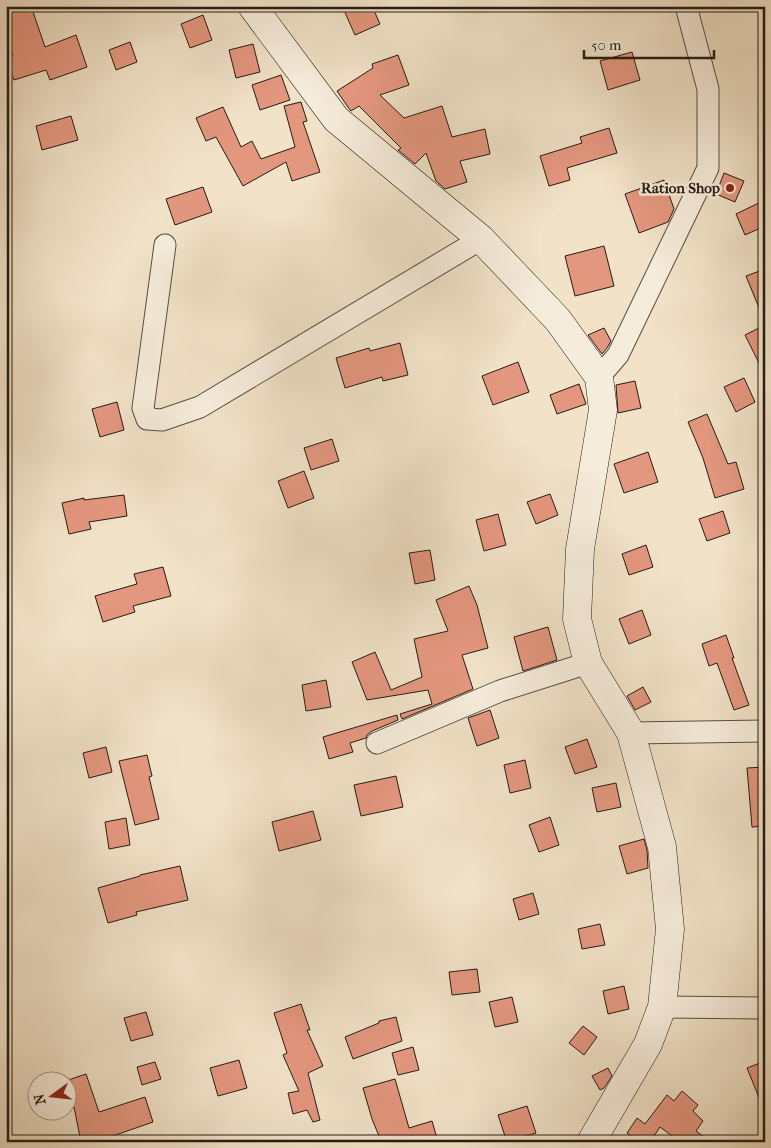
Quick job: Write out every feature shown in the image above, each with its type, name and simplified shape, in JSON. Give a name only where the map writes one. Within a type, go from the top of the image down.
[{"type":"main road","points":[[252,6],[336,119],[481,239],[558,320],[599,377],[603,410],[580,549],[577,618],[588,663],[631,734],[662,847],[670,929],[662,1007],[648,1044],[591,1142]]},
{"type":"street","points":[[599,377],[618,355],[708,168],[708,89],[686,6]]},
{"type":"street","points":[[165,245],[143,408],[147,419],[162,420],[200,406],[481,239]]},
{"type":"street","points":[[377,743],[500,691],[588,663]]},
{"type":"street","points":[[631,734],[765,731]]},
{"type":"street","points":[[662,1007],[765,1008]]},
{"type":"building","points":[[6,6],[31,6],[45,47],[76,35],[87,67],[50,80],[46,70],[14,80],[7,58],[13,56],[6,37]]},
{"type":"building","points":[[342,6],[372,6],[380,24],[355,35]]},
{"type":"building","points":[[203,15],[212,40],[190,48],[181,24]]},
{"type":"building","points":[[130,42],[137,62],[116,70],[109,50]]},
{"type":"building","points":[[253,44],[260,72],[236,78],[229,50]]},
{"type":"building","points":[[632,52],[640,80],[608,90],[600,61]]},
{"type":"building","points":[[398,55],[409,85],[380,95],[404,118],[442,106],[452,137],[485,129],[490,154],[460,161],[467,182],[445,189],[436,181],[426,153],[415,164],[398,150],[401,148],[359,106],[351,111],[337,91],[373,68],[372,64]]},
{"type":"building","points":[[281,75],[290,100],[260,110],[252,85]]},
{"type":"building","points":[[301,102],[307,121],[303,122],[320,172],[292,181],[286,162],[243,186],[216,137],[206,141],[196,118],[223,107],[241,147],[252,141],[261,159],[295,147],[284,106]]},
{"type":"building","points":[[71,116],[78,140],[42,150],[36,126]]},
{"type":"building","points":[[609,128],[617,153],[567,168],[570,180],[549,186],[540,156],[582,143],[580,137]]},
{"type":"building","name":"Ration Shop","points":[[724,173],[744,181],[735,202],[716,194]]},
{"type":"building","points":[[664,180],[674,209],[668,222],[639,233],[625,194]]},
{"type":"building","points":[[203,187],[212,212],[175,225],[166,199]]},
{"type":"building","points":[[765,200],[765,226],[745,235],[736,214]]},
{"type":"building","points":[[604,246],[614,286],[575,296],[565,256]]},
{"type":"building","points":[[765,269],[765,320],[764,320],[746,276]]},
{"type":"building","points":[[765,325],[765,375],[745,335]]},
{"type":"building","points":[[604,328],[611,341],[602,354],[588,335]]},
{"type":"building","points":[[400,343],[408,375],[383,381],[382,377],[345,388],[336,358],[369,348],[370,351]]},
{"type":"building","points":[[518,362],[529,392],[493,405],[482,376]]},
{"type":"building","points":[[744,378],[755,402],[736,412],[724,387]]},
{"type":"building","points":[[635,381],[641,408],[618,413],[616,385]]},
{"type":"building","points":[[579,384],[586,404],[557,414],[550,395]]},
{"type":"building","points":[[117,402],[124,430],[100,437],[92,409]]},
{"type":"building","points":[[707,414],[728,464],[736,462],[744,489],[715,498],[703,458],[688,422]]},
{"type":"building","points":[[332,439],[339,461],[311,470],[304,448]]},
{"type":"building","points":[[648,452],[658,482],[624,493],[614,464]]},
{"type":"building","points":[[304,471],[314,498],[288,508],[278,481]]},
{"type":"building","points":[[550,494],[558,515],[536,524],[527,502]]},
{"type":"building","points":[[124,495],[127,516],[89,522],[91,529],[69,534],[62,503],[84,498],[84,500]]},
{"type":"building","points":[[723,511],[730,533],[707,541],[699,519]]},
{"type":"building","points":[[498,514],[506,545],[484,551],[476,520]]},
{"type":"building","points":[[646,545],[653,567],[629,575],[622,554]]},
{"type":"building","points":[[430,550],[435,580],[415,584],[409,553]]},
{"type":"building","points":[[163,567],[171,596],[133,606],[135,612],[103,622],[95,596],[137,584],[134,574]]},
{"type":"building","points":[[469,586],[477,605],[488,648],[462,655],[473,689],[402,719],[400,714],[432,704],[428,690],[367,700],[352,662],[375,652],[391,690],[422,677],[414,639],[448,631],[436,600]]},
{"type":"building","points":[[642,610],[651,635],[629,644],[619,619]]},
{"type":"building","points":[[548,627],[557,660],[523,671],[514,637]]},
{"type":"building","points":[[726,635],[749,705],[734,710],[717,663],[709,666],[702,644]]},
{"type":"building","points":[[326,680],[331,707],[306,711],[302,685]]},
{"type":"building","points":[[643,687],[651,702],[635,710],[627,696]]},
{"type":"building","points":[[490,710],[499,738],[477,746],[468,718]]},
{"type":"building","points":[[397,715],[398,720],[372,731],[366,738],[350,743],[353,752],[329,759],[323,737]]},
{"type":"building","points":[[587,739],[597,767],[575,774],[565,747]]},
{"type":"building","points":[[106,747],[112,772],[89,778],[83,753]]},
{"type":"building","points":[[147,755],[152,776],[149,777],[159,819],[135,825],[119,761]]},
{"type":"building","points":[[525,760],[531,788],[510,793],[504,765]]},
{"type":"building","points":[[765,767],[765,826],[752,827],[747,768]]},
{"type":"building","points":[[396,776],[403,807],[361,816],[354,785]]},
{"type":"building","points":[[616,783],[621,807],[597,812],[592,788]]},
{"type":"building","points":[[313,811],[321,840],[279,851],[272,822]]},
{"type":"building","points":[[550,817],[559,845],[539,852],[529,825]]},
{"type":"building","points":[[126,818],[130,845],[109,849],[105,822]]},
{"type":"building","points":[[644,839],[648,868],[627,874],[619,846]]},
{"type":"building","points":[[180,866],[188,900],[136,912],[137,915],[108,923],[98,888],[140,875]]},
{"type":"building","points":[[533,893],[539,914],[519,920],[513,899]]},
{"type":"building","points":[[600,924],[605,945],[582,949],[578,929]]},
{"type":"building","points":[[477,969],[480,992],[452,995],[449,972]]},
{"type":"building","points":[[624,986],[629,1009],[608,1014],[603,991]]},
{"type":"building","points":[[512,997],[518,1022],[495,1027],[489,1002]]},
{"type":"building","points":[[301,1004],[310,1030],[307,1030],[323,1066],[308,1073],[320,1120],[313,1122],[307,1110],[293,1114],[288,1093],[299,1091],[283,1055],[287,1053],[274,1013]]},
{"type":"building","points":[[146,1012],[153,1035],[131,1041],[124,1018]]},
{"type":"building","points":[[396,1017],[402,1041],[353,1059],[345,1037],[379,1023],[379,1021]]},
{"type":"building","points":[[583,1026],[597,1037],[584,1055],[569,1043]]},
{"type":"building","points":[[413,1047],[419,1070],[398,1075],[392,1053]]},
{"type":"building","points":[[239,1060],[247,1088],[218,1096],[210,1068]]},
{"type":"building","points":[[765,1061],[765,1110],[764,1110],[747,1068]]},
{"type":"building","points":[[155,1062],[161,1079],[142,1085],[137,1067]]},
{"type":"building","points":[[608,1068],[612,1076],[604,1088],[600,1090],[592,1076]]},
{"type":"building","points":[[86,1074],[99,1112],[145,1097],[153,1122],[107,1138],[108,1142],[81,1142],[77,1120],[78,1077]]},
{"type":"building","points":[[395,1079],[409,1128],[432,1121],[438,1142],[375,1142],[374,1138],[379,1136],[363,1088]]},
{"type":"building","points":[[682,1091],[698,1105],[693,1111],[703,1121],[696,1131],[711,1142],[680,1142],[660,1127],[650,1142],[639,1142],[627,1133],[637,1118],[645,1124],[667,1095],[674,1101]]},
{"type":"building","points":[[527,1106],[536,1133],[507,1142],[498,1115]]},
{"type":"place","name":"Ration Shop","points":[[730,188]]}]
